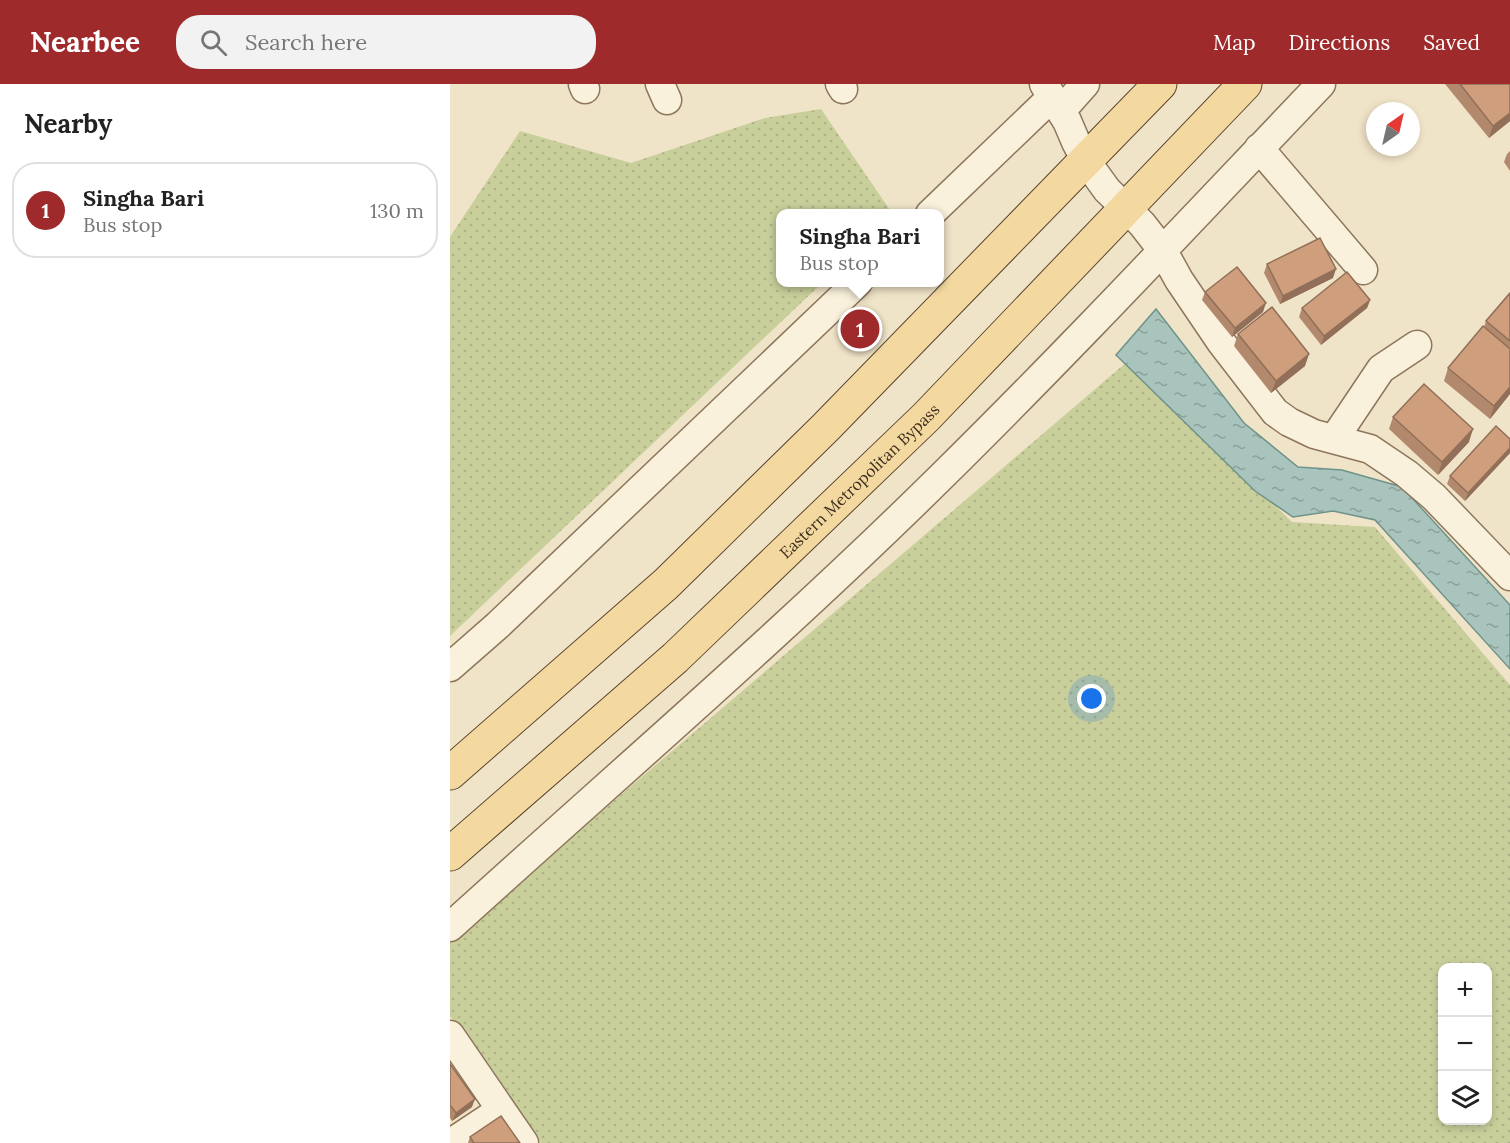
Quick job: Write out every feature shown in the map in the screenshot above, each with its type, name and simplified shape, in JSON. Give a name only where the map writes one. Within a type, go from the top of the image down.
[{"type":"main road","points":[[450,773],[666,584],[825,428],[1160,84]]},
{"type":"main road","name":"Eastern Metropolitan Bypass","points":[[450,854],[675,658],[926,417],[1245,84]]},
{"type":"street","points":[[934,209],[1053,97],[1085,84]]},
{"type":"street","points":[[450,927],[734,673],[880,536],[1163,251],[1321,84]]},
{"type":"street","points":[[1053,97],[1086,161],[1107,189],[1142,224],[1163,251],[1179,280],[1221,342],[1275,412],[1289,422],[1314,434],[1370,449],[1407,474],[1505,559]]},
{"type":"street","points":[[1259,148],[1363,270]]},
{"type":"street","points":[[450,667],[507,617],[853,287]]},
{"type":"street","points":[[1334,439],[1381,369],[1417,345]]},
{"type":"street","points":[[450,1035],[524,1143]]},
{"type":"street","points":[[451,1143],[501,1110]]},
{"type":"green space","points":[[821,109],[889,209],[776,209],[776,287],[818,287],[450,636],[450,237],[520,131],[631,163],[765,118]]},
{"type":"green space","points":[[1128,361],[1292,522],[1375,527],[1510,685],[1510,1143],[541,1143],[450,1016],[450,941]]},
{"type":"water","points":[[1156,309],[1244,423],[1298,467],[1342,470],[1402,487],[1510,605],[1510,669],[1375,520],[1333,511],[1293,517],[1255,491],[1116,355]]},
{"type":"building","points":[[1460,84],[1510,84],[1510,113],[1493,126]]},
{"type":"building","points":[[1320,238],[1336,269],[1283,296],[1267,264]]},
{"type":"building","points":[[1237,267],[1266,303],[1235,328],[1205,292]]},
{"type":"building","points":[[1347,272],[1370,300],[1324,336],[1302,308]]},
{"type":"building","points":[[1510,293],[1510,341],[1486,321]]},
{"type":"building","points":[[1272,307],[1309,354],[1276,381],[1238,334]]},
{"type":"building","points":[[1483,326],[1510,349],[1510,387],[1494,406],[1448,368]]},
{"type":"building","points":[[1424,384],[1473,429],[1442,462],[1393,417]]},
{"type":"building","points":[[1496,426],[1510,439],[1510,448],[1468,493],[1450,476]]},
{"type":"building","points":[[450,1064],[475,1099],[456,1113],[450,1105]]},
{"type":"building","points":[[501,1116],[520,1143],[474,1143],[470,1137]]},
{"type":"place","name":"Singha Bari","points":[[860,329]]}]
